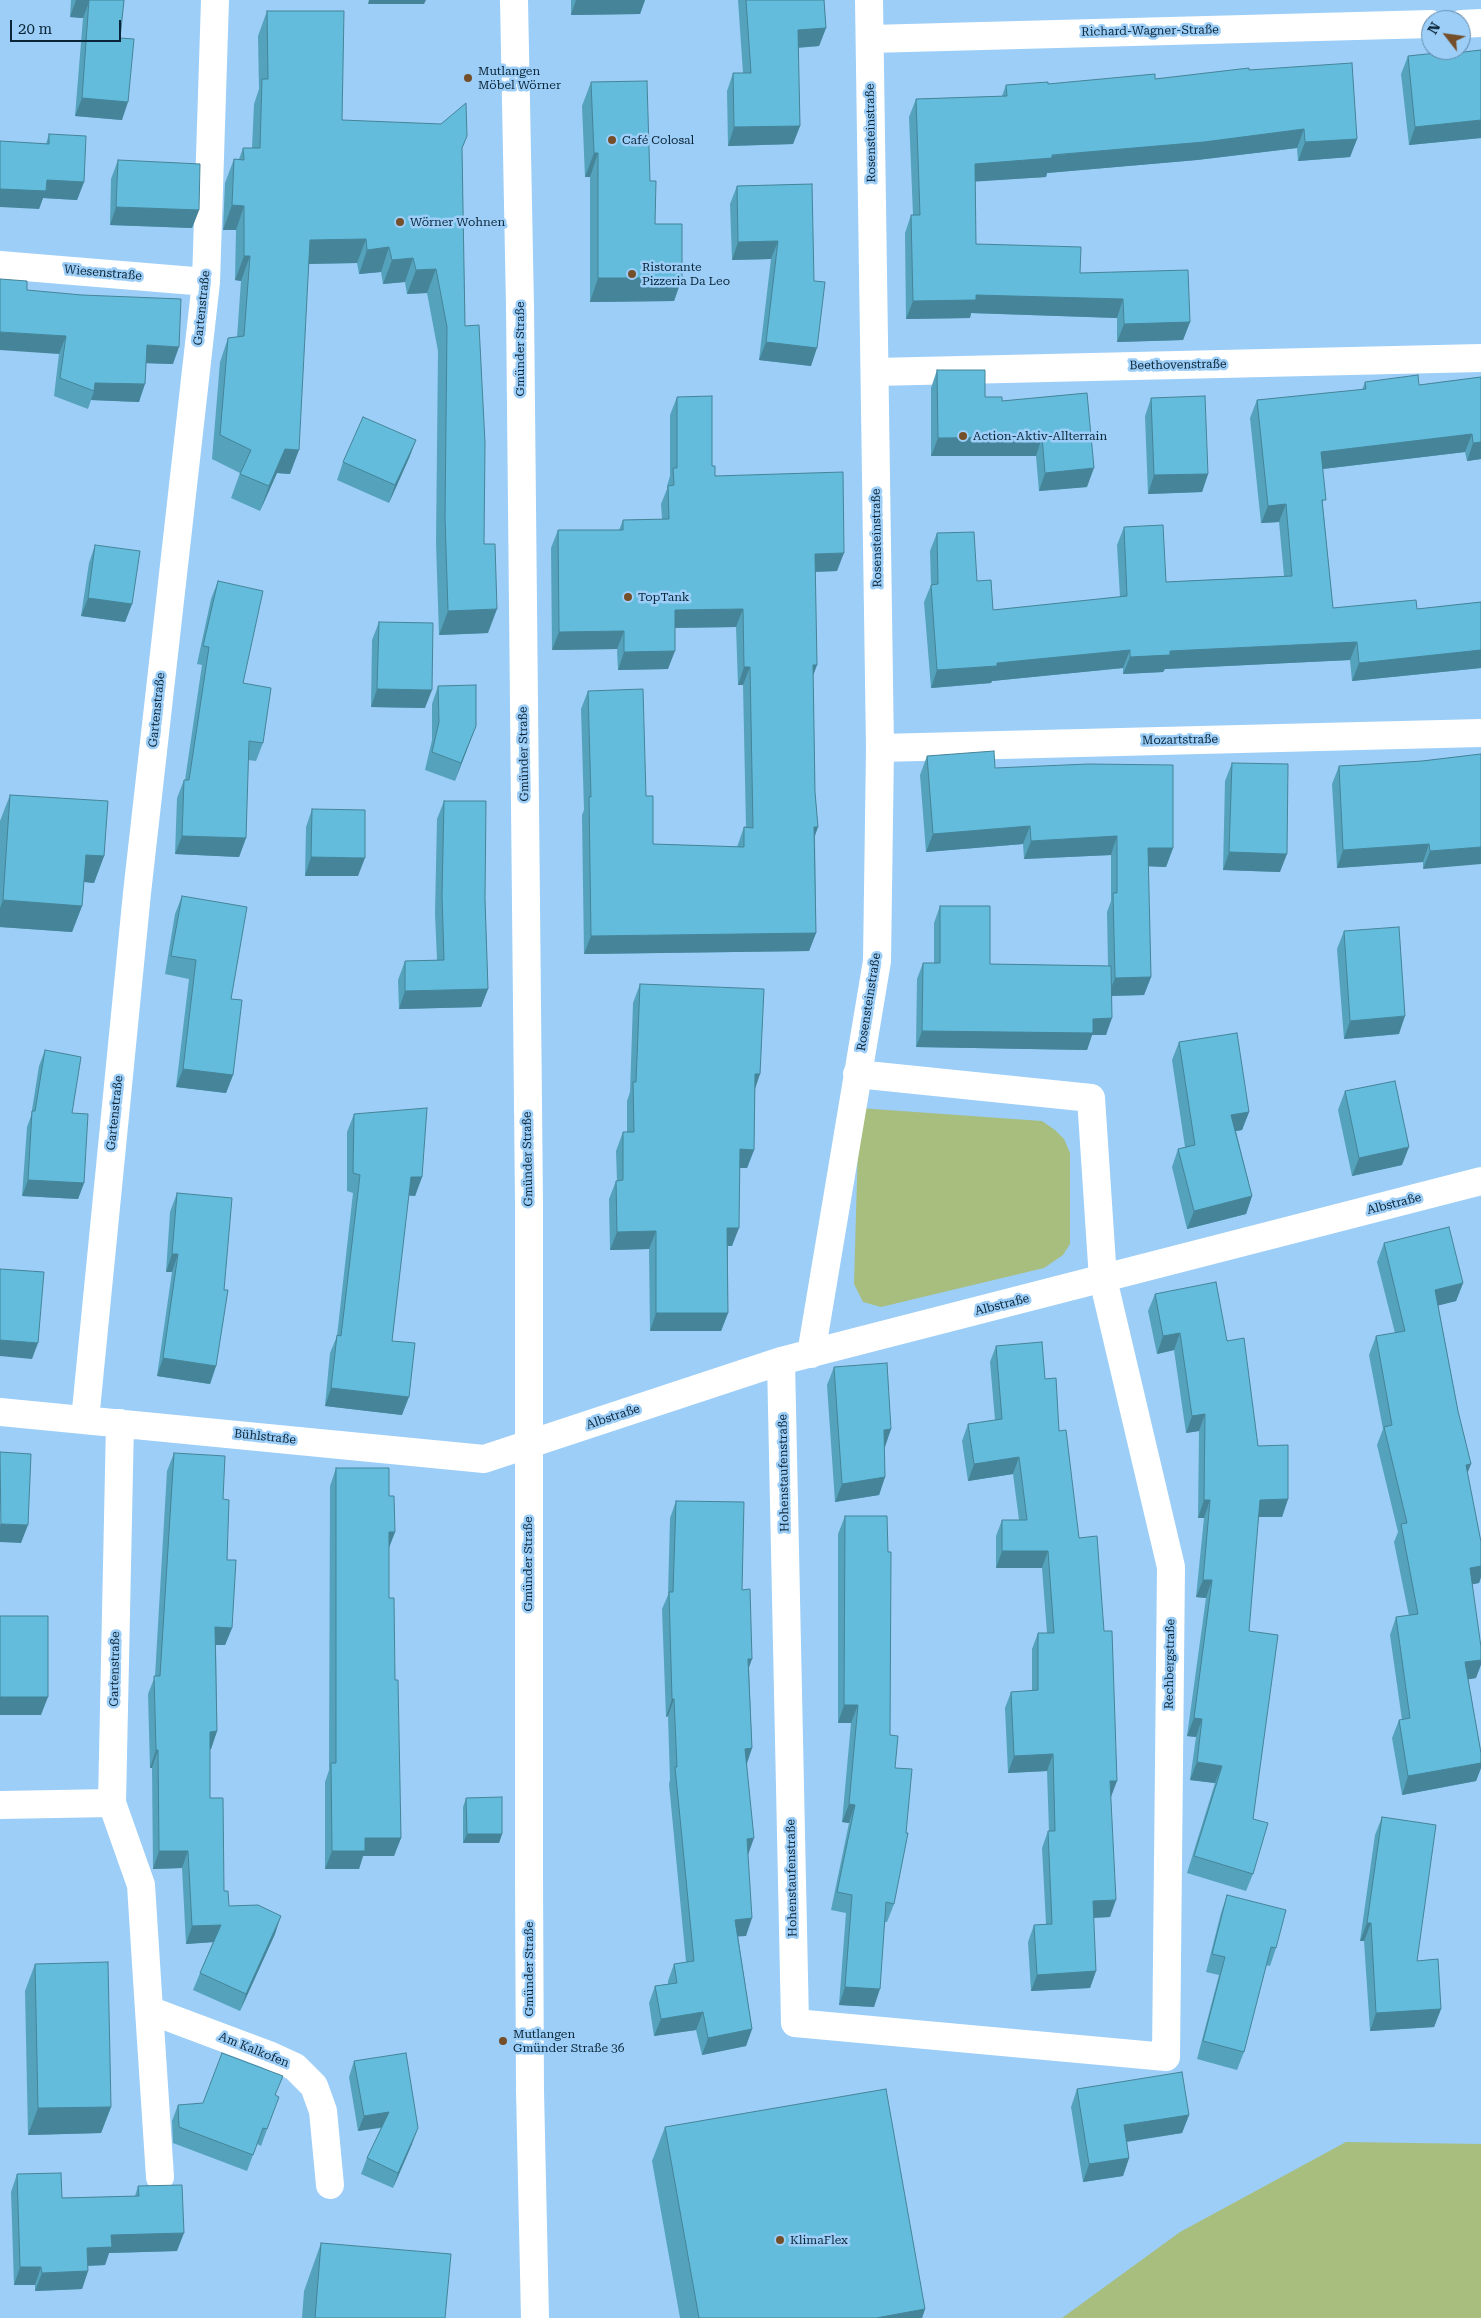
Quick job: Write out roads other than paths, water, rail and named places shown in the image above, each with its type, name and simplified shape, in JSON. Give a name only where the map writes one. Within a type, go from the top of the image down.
[{"type":"street","name":"Gartenstraße","points":[[85,1420],[136,893],[206,282],[215,0]]},
{"type":"street","name":"Gmünder Straße","points":[[514,0],[520,306],[529,1206],[530,2090],[535,2318]]},
{"type":"street","name":"Rosensteinstraße","points":[[810,1354],[877,961],[880,748],[869,0]]},
{"type":"street","name":"Richard-Wagner-Straße","points":[[870,38],[1421,24]]},
{"type":"street","name":"Wiesenstraße","points":[[0,265],[206,282]]},
{"type":"street","name":"Beethovenstraße","points":[[875,372],[1481,358]]},
{"type":"street","name":"Mozartstraße","points":[[880,748],[1481,733]]},
{"type":"street","points":[[857,1074],[1091,1098],[1102,1278]]},
{"type":"street","name":"Albstraße","points":[[528,1446],[781,1361],[1481,1181]]},
{"type":"street","name":"Rechbergstraße","points":[[1102,1278],[1171,1567],[1166,2057]]},
{"type":"street","name":"Hohenstaufenstraße","points":[[781,1361],[795,2023],[1166,2057]]},
{"type":"street","name":"Bühlstraße","points":[[0,1412],[484,1459],[528,1446]]},
{"type":"street","name":"Gartenstraße","points":[[112,1803],[120,1423]]},
{"type":"street","points":[[0,1805],[112,1803],[141,1885],[160,2177]]},
{"type":"street","name":"Am Kalkofen","points":[[149,2010],[269,2055],[295,2067],[314,2086],[323,2111],[330,2184]]},
{"type":"place","name":"Mutlangen Möbel Wörner","points":[[468,78]]},
{"type":"place","name":"Café Colosal","points":[[612,140]]},
{"type":"place","name":"Wörner Wohnen","points":[[400,222]]},
{"type":"place","name":"Ristorante Pizzeria Da Leo","points":[[632,274]]},
{"type":"place","name":"Action-Aktiv-Allterrain","points":[[963,436]]},
{"type":"place","name":"TopTank","points":[[628,597]]},
{"type":"place","name":"Mutlangen Gmünder Straße 36","points":[[503,2041]]},
{"type":"place","name":"KlimaFlex","points":[[780,2240]]}]
